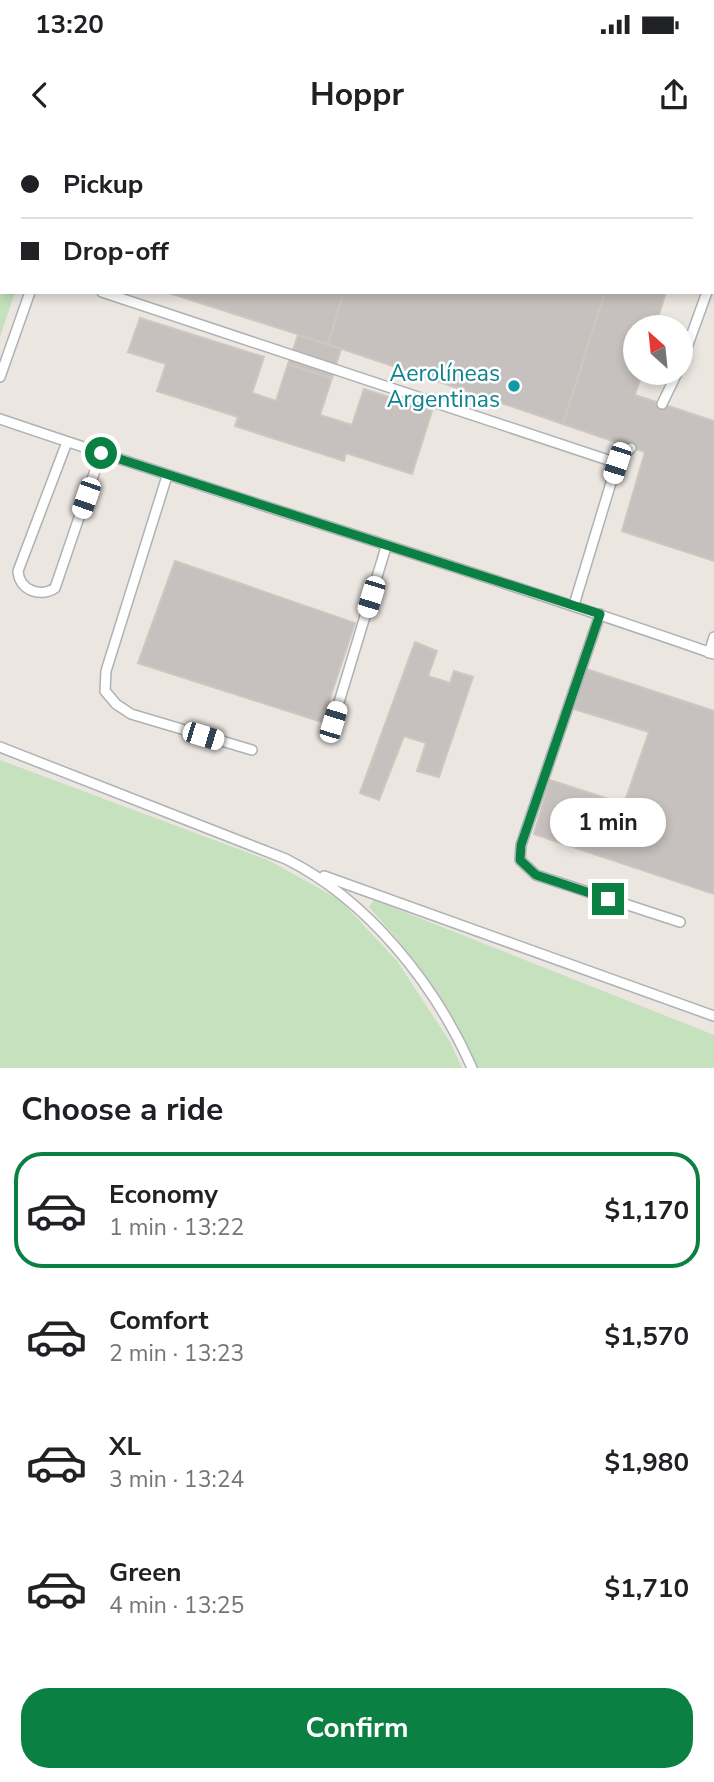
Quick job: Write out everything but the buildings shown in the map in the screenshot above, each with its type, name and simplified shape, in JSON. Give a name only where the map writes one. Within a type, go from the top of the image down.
[{"type":"lane","points":[[0,377],[29,294]]},
{"type":"lane","points":[[108,294],[617,463]]},
{"type":"lane","points":[[693,331],[706,294]]},
{"type":"lane","points":[[662,404],[671,385]]},
{"type":"lane","points":[[0,419],[386,547],[574,605],[711,654],[714,637]]},
{"type":"lane","points":[[67,442],[18,570],[18,576],[26,587],[38,593],[48,593],[55,588],[101,453]]},
{"type":"lane","points":[[574,605],[617,463],[631,447]]},
{"type":"lane","points":[[167,475],[106,671],[106,691],[116,704],[131,714],[251,750]]},
{"type":"lane","points":[[333,722],[386,547]]},
{"type":"lane","points":[[600,614],[521,845],[520,860],[536,875],[680,922]]},
{"type":"lane","points":[[0,747],[286,859],[315,874],[338,890],[393,945],[425,988],[464,1051],[471,1068]]},
{"type":"lane","points":[[315,874],[714,1016]]},
{"type":"green space","points":[[0,294],[14,294],[0,337]]},
{"type":"green space","points":[[0,760],[270,861],[340,900],[397,961],[450,1042],[462,1068],[0,1068]]},
{"type":"green space","points":[[374,900],[714,1035],[714,1068],[477,1068],[457,1024],[431,983],[369,907]]},
{"type":"place","name":"Aerolíneas Argentinas","points":[[514,386]]},
{"type":"route","points":[[101,453],[600,614],[521,845],[520,860],[536,875],[608,899]]}]
